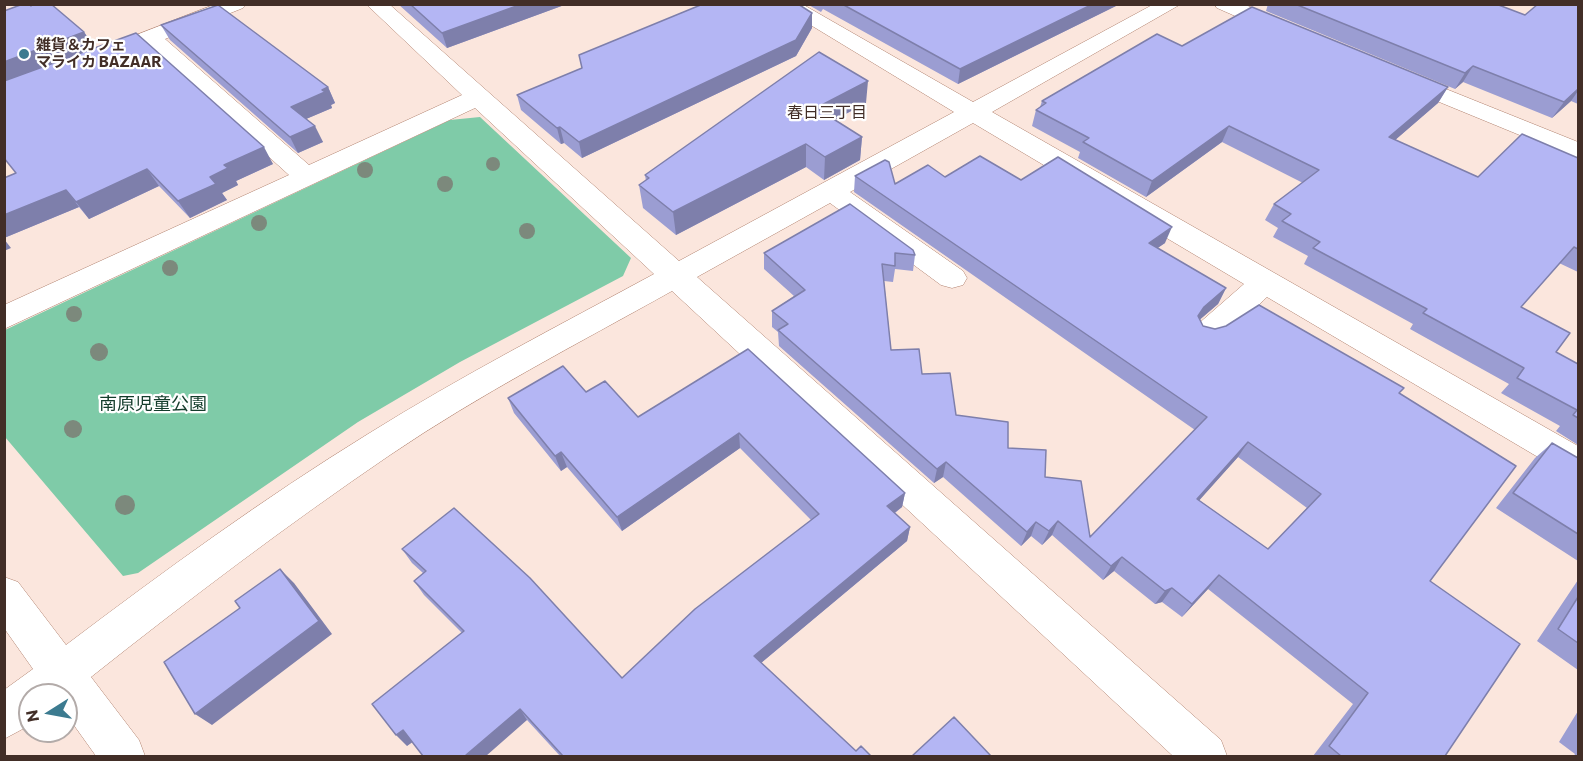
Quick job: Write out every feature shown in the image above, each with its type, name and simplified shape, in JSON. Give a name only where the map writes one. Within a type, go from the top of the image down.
[{"type":"street","points":[[88,62],[236,4]]},
{"type":"street","points":[[376,4],[1205,756]]},
{"type":"street","points":[[786,4],[1578,463]]},
{"type":"street","points":[[50,683],[178,584],[378,445],[474,386],[1171,4]]},
{"type":"street","points":[[1224,4],[1301,36]]},
{"type":"street","points":[[150,38],[307,177]]},
{"type":"street","points":[[1377,68],[1576,147]]},
{"type":"street","points":[[4,318],[478,97]]},
{"type":"street","points":[[830,190],[952,278]]},
{"type":"street","points":[[1208,333],[1265,282]]},
{"type":"street","points":[[4,595],[40,683]]},
{"type":"street","points":[[4,717],[18,707]]},
{"type":"street","points":[[78,719],[123,756]]},
{"type":"green space","name":"南原児童公園","points":[[480,117],[631,258],[623,276],[460,362],[358,422],[138,573],[123,576],[5,437],[5,330],[450,120]]},
{"type":"building","name":"雑貨＆カフェ マライカ BAZAAR","points":[[23,4],[31,6],[51,4],[84,32],[4,62],[4,11]]},
{"type":"building","points":[[410,4],[522,4],[442,33]]},
{"type":"building","points":[[703,4],[798,4],[812,13],[796,40],[579,142],[560,127],[557,128],[517,95],[582,68],[579,55]]},
{"type":"building","points":[[842,4],[1093,4],[960,69]]},
{"type":"building","points":[[1295,4],[1496,4],[1525,15],[1538,4],[1578,4],[1578,89],[1564,102],[1473,66],[1465,73]]},
{"type":"building","points":[[218,5],[328,87],[322,90],[325,92],[291,107],[315,126],[290,137],[161,25]]},
{"type":"building","points":[[1252,7],[1448,87],[1389,137],[1478,177],[1522,134],[1578,158],[1578,249],[1574,247],[1521,307],[1570,333],[1556,352],[1578,364],[1578,418],[1573,415],[1577,410],[1517,378],[1524,368],[1423,313],[1427,309],[1313,248],[1320,242],[1282,221],[1291,214],[1274,204],[1319,170],[1229,126],[1152,181],[1083,142],[1089,138],[1036,110],[1046,103],[1042,101],[1157,34],[1182,46]]},
{"type":"building","points":[[136,33],[264,147],[224,165],[228,168],[210,177],[216,184],[178,201],[147,169],[76,202],[66,190],[4,215],[4,178],[16,173],[4,158],[4,81]]},
{"type":"building","points":[[819,52],[868,81],[816,108],[862,137],[825,157],[806,144],[673,212],[639,185],[649,178],[645,175]]},
{"type":"building","points":[[980,156],[1021,180],[1058,157],[1172,227],[1149,243],[1226,288],[1204,307],[1198,316],[1203,326],[1215,329],[1226,326],[1259,305],[1404,388],[1399,393],[1516,466],[1430,581],[1520,644],[1445,756],[1341,756],[1329,746],[1368,693],[1219,575],[1192,604],[1172,588],[1165,591],[1122,557],[1111,566],[1058,521],[1049,531],[1036,522],[1027,532],[946,462],[937,469],[778,330],[788,324],[772,311],[805,290],[764,253],[850,204],[913,250],[915,255],[895,253],[895,266],[882,264],[891,350],[919,349],[922,374],[950,373],[956,415],[1008,422],[1008,448],[1046,450],[1045,477],[1081,481],[1090,537],[1207,417],[855,176],[885,160],[889,162],[895,184],[928,165],[945,177]],"holes":[[[1248,442],[1321,494],[1268,549],[1197,499]]]},
{"type":"building","points":[[748,349],[905,493],[887,506],[910,527],[754,656],[856,751],[861,746],[871,756],[563,756],[520,709],[467,756],[423,756],[403,730],[396,735],[372,704],[464,631],[414,581],[426,571],[402,549],[454,508],[530,578],[622,678],[695,609],[819,514],[739,433],[617,517],[561,452],[555,456],[508,398],[563,366],[586,392],[605,381],[638,417]]},
{"type":"building","points":[[1552,443],[1578,458],[1578,534],[1513,493]]},
{"type":"building","points":[[280,569],[319,621],[195,714],[164,662],[240,608],[235,601]]},
{"type":"building","points":[[1578,597],[1578,643],[1558,629]]},
{"type":"building","points":[[954,717],[991,756],[912,756]]},
{"type":"place","name":"雑貨＆カフェ マライカ BAZAAR","points":[[24,54]]},
{"type":"district","name":"春日三丁目","points":[[827,113]]}]
